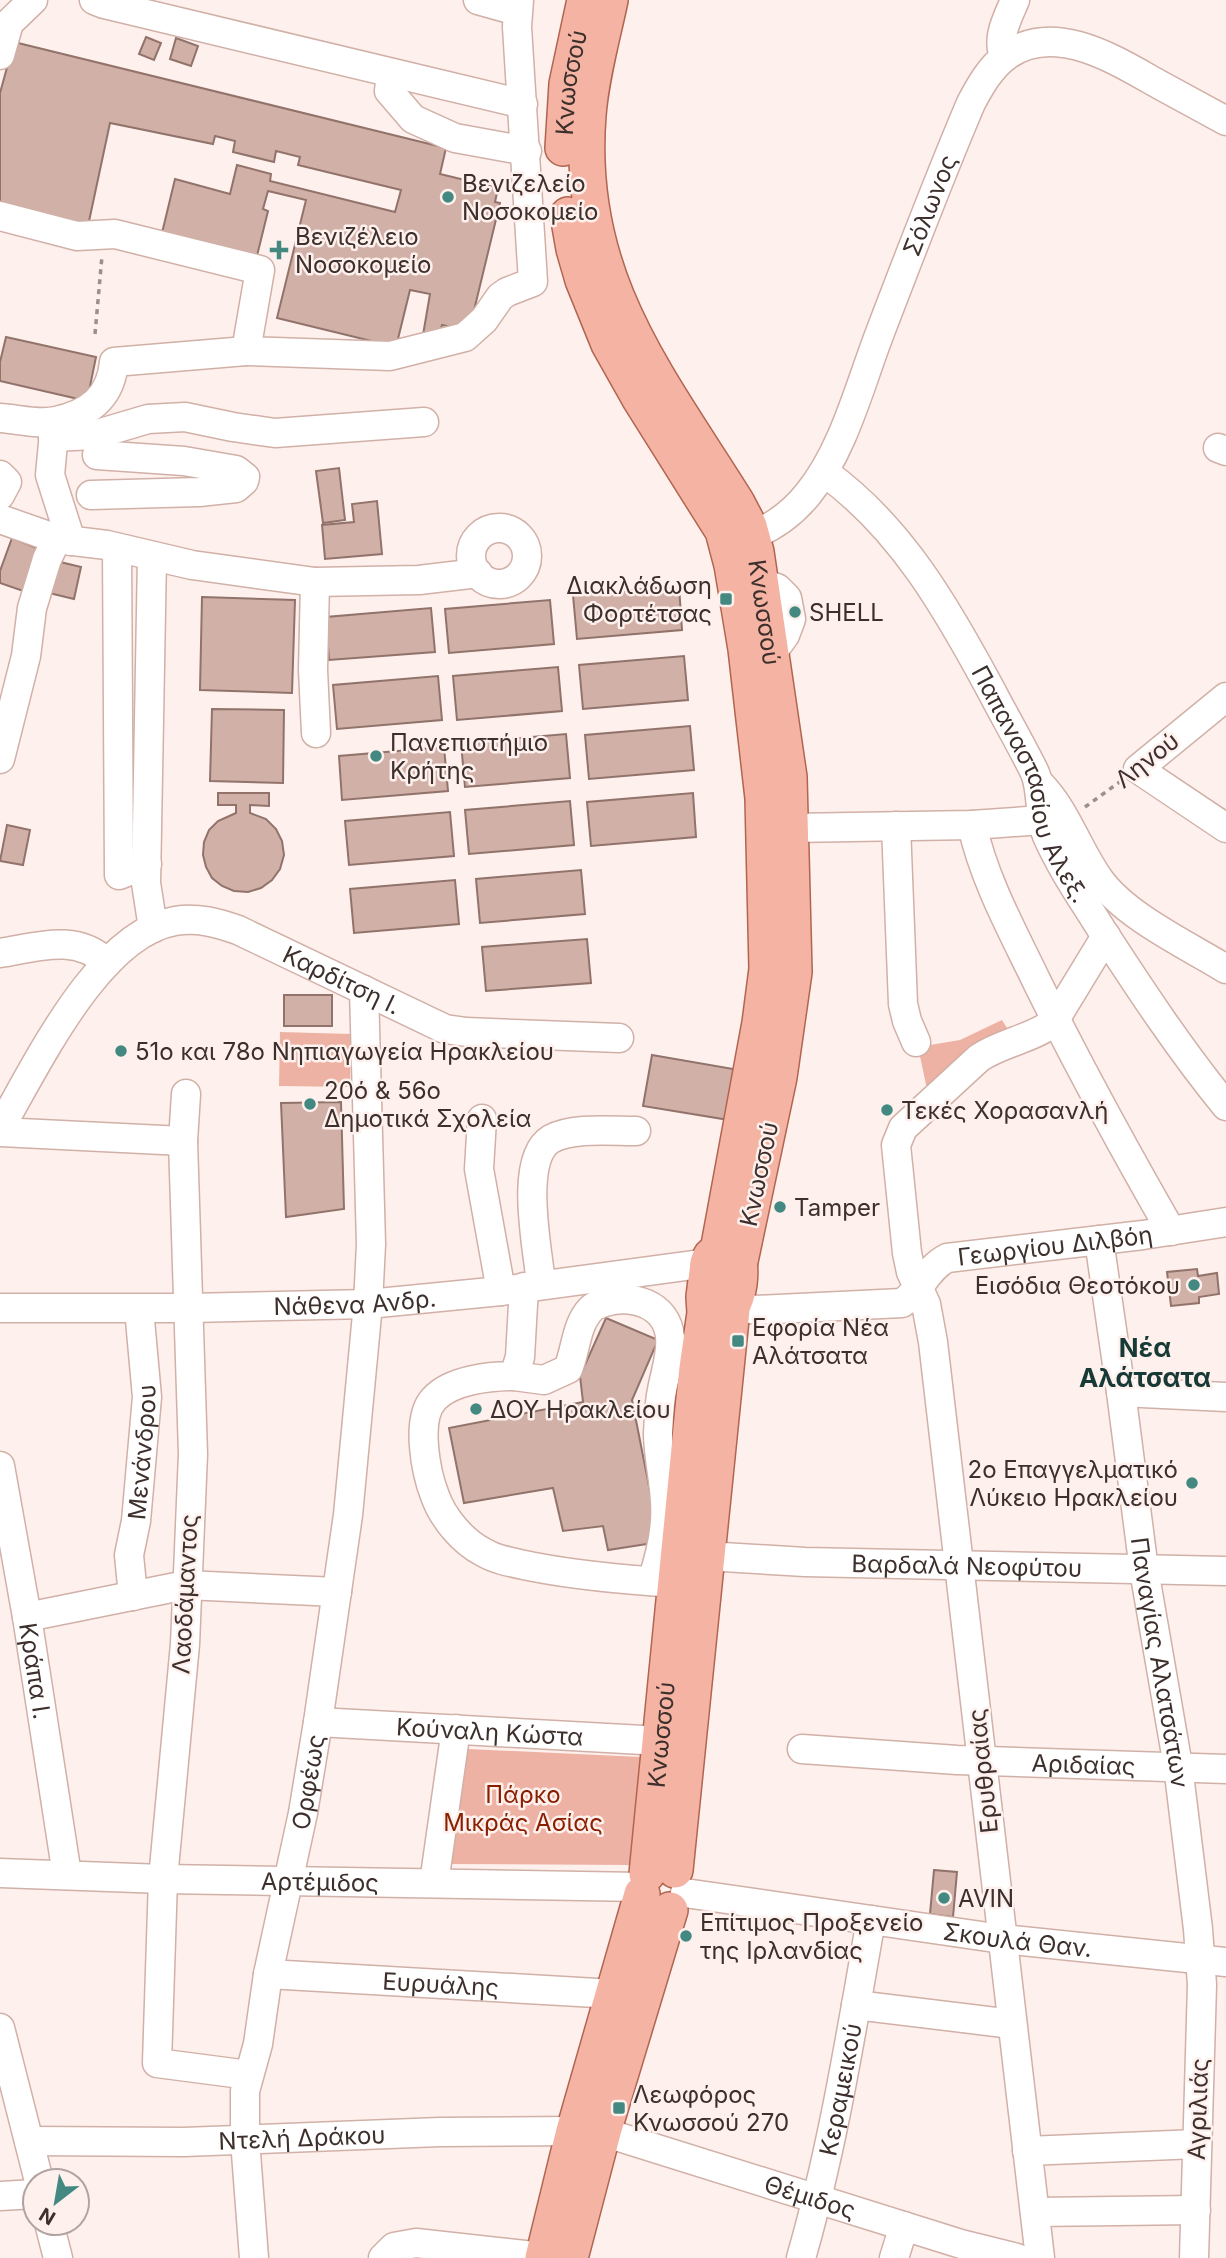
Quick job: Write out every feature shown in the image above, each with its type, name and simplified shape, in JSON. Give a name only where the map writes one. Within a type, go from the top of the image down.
[{"type":"main road","name":"Κνωσσού","points":[[585,0],[573,51],[572,114],[587,164],[592,221],[597,241],[615,296],[642,352],[737,503],[744,638],[764,818],[767,947],[763,1006],[722,1259]]},
{"type":"main road","name":"Κνωσσού","points":[[572,114],[610,0]]},
{"type":"main road","name":"Κνωσσού","points":[[722,1259],[774,1102],[793,987],[788,769],[761,583],[740,540]]},
{"type":"main road","points":[[722,1259],[704,1297],[724,1304]]},
{"type":"main road","name":"Κνωσσού","points":[[543,2258],[588,2131],[660,1888],[706,1556],[724,1304]]},
{"type":"main road","name":"Κνωσσού","points":[[570,2258],[588,2131],[614,1994],[660,1888],[664,1582],[697,1368],[724,1304]]},
{"type":"street","points":[[0,55],[9,23],[33,0]]},
{"type":"street","points":[[93,0],[104,5],[391,74],[524,111],[572,114]]},
{"type":"street","points":[[54,430],[99,402],[110,383],[114,362],[246,351],[390,356],[466,337],[484,320],[500,297],[533,282],[518,6],[478,0]]},
{"type":"street","points":[[1015,0],[1001,40],[1004,57],[1017,50],[1041,44],[1060,43],[1088,48],[1115,59],[1226,121]]},
{"type":"street","name":"Σόλωνος","points":[[740,540],[769,529],[793,511],[824,472],[854,403],[971,103],[984,81],[1004,57]]},
{"type":"street","points":[[391,74],[389,91],[413,119],[455,138],[527,151]]},
{"type":"street","points":[[0,216],[77,236],[115,234],[260,270],[246,351]]},
{"type":"street","points":[[95,445],[148,419],[185,417],[233,428],[275,433],[424,422]]},
{"type":"street","points":[[0,418],[54,430],[95,445],[236,470],[245,477],[236,488],[199,492],[91,495]]},
{"type":"street","points":[[54,430],[50,475],[64,532]]},
{"type":"street","points":[[0,759],[11,673],[47,559],[79,507],[91,495],[97,480],[95,445]]},
{"type":"street","name":"Παπαναστασίου Αλεξ.","points":[[824,472],[870,510],[924,577],[967,644],[1039,783],[1054,820],[1048,839],[1068,875],[1158,1017],[1226,1107]]},
{"type":"street","points":[[0,475],[6,482],[0,495]]},
{"type":"street","points":[[0,519],[64,532],[152,557],[315,582],[419,580],[478,573],[496,584],[514,579],[526,564],[526,545],[505,529],[487,530],[471,551],[471,560],[478,573]]},
{"type":"street","points":[[117,548],[119,875],[147,864]]},
{"type":"street","points":[[152,557],[146,883],[153,928]]},
{"type":"street","points":[[315,582],[313,670],[316,733]]},
{"type":"street","name":"Ληνού","points":[[1138,769],[1226,696]]},
{"type":"street","points":[[1138,769],[1226,828]]},
{"type":"street","points":[[791,828],[972,825],[1054,820],[1113,897],[1131,911],[1226,969]]},
{"type":"street","points":[[972,825],[990,878],[1056,1018],[1098,1102],[1171,1231]]},
{"type":"street","points":[[896,826],[903,1004],[916,1042]]},
{"type":"street","name":"Καρδίτση Ι.","points":[[0,1130],[80,994],[127,944],[153,928],[172,921],[192,919],[226,926],[277,947],[425,1021],[454,1031],[619,1038]]},
{"type":"street","points":[[1056,1018],[1106,936]]},
{"type":"street","points":[[0,953],[70,944],[89,949],[107,963]]},
{"type":"street","name":"Ορφέως","points":[[254,2258],[245,2091],[258,2044],[268,1974],[289,1881],[318,1722],[348,1515],[368,1304],[370,1244],[364,990]]},
{"type":"street","name":"Ερυθραίας","points":[[1040,2258],[933,1342],[926,1304],[911,1272],[905,1240],[896,1145],[899,1133],[979,1058],[1001,1045],[1042,1030],[1056,1018]]},
{"type":"street","name":"Λαοδάμαντος","points":[[163,1879],[185,1644],[193,1454],[184,1141],[186,1094]]},
{"type":"street","points":[[482,1119],[479,1169],[522,1287]]},
{"type":"street","points":[[0,1130],[184,1141]]},
{"type":"street","points":[[514,1376],[520,1357],[522,1287],[531,1184],[538,1151],[552,1139],[590,1130],[636,1131]]},
{"type":"street","name":"Γεωργίου Διλβόη","points":[[724,1304],[756,1310],[896,1304],[905,1302],[930,1270],[947,1258],[1226,1222]]},
{"type":"street","name":"Παναγίας Αλατσάτων","points":[[1099,1240],[1122,1392],[1143,1570],[1213,1961]]},
{"type":"street","name":"Νάθενα Ανδρ.","points":[[0,1308],[139,1309],[368,1304],[522,1287],[722,1259]]},
{"type":"street","points":[[617,1299],[638,1299],[658,1311],[668,1326],[670,1338],[658,1433],[666,1503],[660,1554],[664,1582],[571,1574],[505,1561],[483,1553],[467,1542],[449,1521],[436,1498],[429,1472],[423,1436],[425,1415],[434,1399],[466,1381],[489,1376],[544,1380],[568,1368],[575,1353],[584,1317],[593,1306],[617,1299]]},
{"type":"street","name":"Μενάνδρου","points":[[133,1596],[129,1555],[136,1521],[147,1397],[139,1309]]},
{"type":"street","points":[[1122,1392],[1226,1397]]},
{"type":"street","name":"Κράπα Ι.","points":[[0,1466],[17,1612],[67,1875]]},
{"type":"street","name":"Βαρδαλά Νεοφύτου","points":[[706,1556],[805,1562],[1226,1571]]},
{"type":"street","points":[[17,1612],[186,1586],[337,1592]]},
{"type":"street","name":"Κούναλη Κώστα","points":[[318,1722],[661,1741]]},
{"type":"street","points":[[434,1883],[456,1729]]},
{"type":"street","name":"Αριδαίας","points":[[802,1749],[981,1761],[1226,1769]]},
{"type":"street","name":"Αρτέμιδος","points":[[0,1872],[163,1879],[660,1888]]},
{"type":"street","points":[[163,1879],[157,2063],[249,2075]]},
{"type":"street","name":"Σκουλά Θαν.","points":[[660,1888],[1002,1939],[1213,1961]]},
{"type":"street","name":"Κεραμεικού","points":[[801,2258],[818,2199],[871,1920]]},
{"type":"street","name":"Αγριλιάς","points":[[1194,2258],[1198,2144],[1213,1961]]},
{"type":"street","name":"Ευρυάλης","points":[[268,1974],[614,1994]]},
{"type":"street","points":[[856,2005],[1012,2025]]},
{"type":"street","points":[[0,2028],[36,2167]]},
{"type":"street","name":"Ντελή Δράκου","points":[[29,2141],[246,2140],[440,2132],[588,2131]]},
{"type":"street","name":"Θέμιδος","points":[[588,2131],[1017,2258]]},
{"type":"street","points":[[1027,2151],[1198,2144]]},
{"type":"street","points":[[0,2196],[21,2195]]},
{"type":"street","points":[[1035,2212],[1196,2210]]},
{"type":"street","points":[[894,2258],[904,2226]]},
{"type":"street","points":[[53,2237],[58,2258]]},
{"type":"street","points":[[383,2258],[394,2247],[416,2243],[543,2258]]},
{"type":"path","points":[[94,334],[104,234]]},
{"type":"path","name":"Ληνού","points":[[1054,820],[1138,769]]},
{"type":"green space","points":[[1002,1020],[1012,1036],[927,1089],[918,1047],[960,1040]]},
{"type":"green space","points":[[280,1032],[351,1034],[350,1087],[279,1086]]},
{"type":"green space","name":"Πάρκο Μικράς Ασίας","points":[[468,1749],[641,1757],[631,1865],[450,1864]]},
{"type":"building","points":[[146,37],[161,43],[154,60],[139,54]]},
{"type":"building","points":[[176,38],[198,46],[191,66],[170,59]]},
{"type":"building","name":"Βενιζελείο Νοσοκομείο","points":[[14,42],[446,148],[440,174],[498,188],[495,202],[500,203],[469,331],[442,325],[439,338],[423,335],[430,294],[410,290],[396,347],[277,318],[306,200],[268,191],[263,209],[268,211],[255,264],[161,237],[175,179],[230,194],[237,165],[271,174],[270,181],[395,212],[401,190],[298,165],[300,157],[276,151],[274,162],[233,152],[235,141],[215,136],[213,144],[110,123],[88,226],[0,203],[0,93]]},
{"type":"building","points":[[6,337],[96,357],[87,401],[0,381],[0,362]]},
{"type":"building","points":[[339,468],[345,520],[323,523],[316,471]]},
{"type":"building","points":[[377,501],[382,554],[325,559],[322,525],[354,522],[352,504]]},
{"type":"building","points":[[12,538],[44,551],[29,593],[0,583],[0,571]]},
{"type":"building","points":[[52,560],[81,567],[74,599],[45,592]]},
{"type":"building","points":[[679,586],[682,630],[577,639],[573,595]]},
{"type":"building","points":[[202,597],[295,600],[292,693],[200,690]]},
{"type":"building","points":[[550,600],[554,644],[449,653],[445,609]]},
{"type":"building","points":[[431,608],[435,652],[329,660],[326,617]]},
{"type":"building","points":[[684,656],[688,700],[583,709],[579,665]]},
{"type":"building","points":[[558,667],[562,711],[457,720],[453,676]]},
{"type":"building","points":[[438,676],[442,720],[337,729],[333,685]]},
{"type":"building","points":[[212,709],[284,710],[283,783],[210,781]]},
{"type":"building","points":[[690,726],[694,770],[589,779],[585,735]]},
{"type":"building","points":[[566,734],[570,778],[465,787],[461,743]]},
{"type":"building","points":[[444,747],[448,791],[342,800],[339,756]]},
{"type":"building","points":[[218,793],[269,793],[269,806],[250,805],[250,813],[266,819],[276,829],[282,841],[284,855],[280,869],[272,880],[261,888],[248,892],[234,891],[212,878],[206,867],[204,842],[209,830],[218,821],[236,813],[236,805],[218,805]]},
{"type":"building","points":[[693,793],[696,837],[591,846],[587,802]]},
{"type":"building","points":[[570,801],[574,845],[469,854],[465,810]]},
{"type":"building","points":[[450,812],[454,856],[349,865],[345,821]]},
{"type":"building","points":[[7,825],[30,830],[23,865],[0,861]]},
{"type":"building","points":[[581,870],[585,914],[480,923],[476,879]]},
{"type":"building","points":[[455,880],[459,924],[354,933],[350,889]]},
{"type":"building","points":[[587,939],[591,983],[486,991],[482,947]]},
{"type":"building","points":[[284,995],[332,995],[332,1026],[284,1026]]},
{"type":"building","points":[[652,1055],[739,1070],[729,1120],[643,1106]]},
{"type":"building","points":[[341,1102],[344,1209],[286,1217],[281,1103]]},
{"type":"building","name":"Εισόδια Θεοτόκου","points":[[1197,1269],[1198,1276],[1217,1273],[1219,1294],[1199,1297],[1199,1303],[1171,1306],[1167,1272]]},
{"type":"building","points":[[606,1318],[658,1340],[632,1400],[660,1542],[608,1550],[603,1526],[563,1531],[553,1488],[464,1503],[449,1428],[583,1402],[580,1376]]},
{"type":"building","points":[[934,1870],[957,1872],[953,1917],[930,1914]]},
{"type":"place","name":"Βενιζελείο Νοσοκομείο","points":[[448,197]]},
{"type":"place","name":"Βενιζέλειο Νοσοκομείο","points":[[279,250]]},
{"type":"place","name":"Διακλάδωση Φορτέτσας","points":[[726,599]]},
{"type":"place","name":"SHELL","points":[[795,612]]},
{"type":"place","name":"Πανεπιστήμιο Κρήτης","points":[[376,756]]},
{"type":"place","name":"51ο και 78ο Νηπιαγωγεία Ηρακλείου","points":[[121,1051]]},
{"type":"place","name":"20ό & 56ο Δημοτικά Σχολεία","points":[[310,1104]]},
{"type":"place","name":"Τεκές Χορασανλή","points":[[887,1110]]},
{"type":"place","name":"Tamper","points":[[780,1207]]},
{"type":"place","name":"Εισόδια Θεοτόκου","points":[[1194,1285]]},
{"type":"place","name":"Εφορία Νέα Αλάτσατα","points":[[738,1341]]},
{"type":"place","name":"ΔΟΥ Ηρακλείου","points":[[476,1409]]},
{"type":"place","name":"2ο Επαγγελματικό Λύκειο Ηρακλείου","points":[[1192,1483]]},
{"type":"place","name":"AVIN","points":[[944,1898]]},
{"type":"place","name":"Επίτιμος Προξενείο της Ιρλανδίας","points":[[686,1936]]},
{"type":"place","name":"Λεωφόρος Κνωσσού 270","points":[[619,2108]]},
{"type":"district","name":"Νέα Αλάτσατα","points":[[1145,1362]]}]
